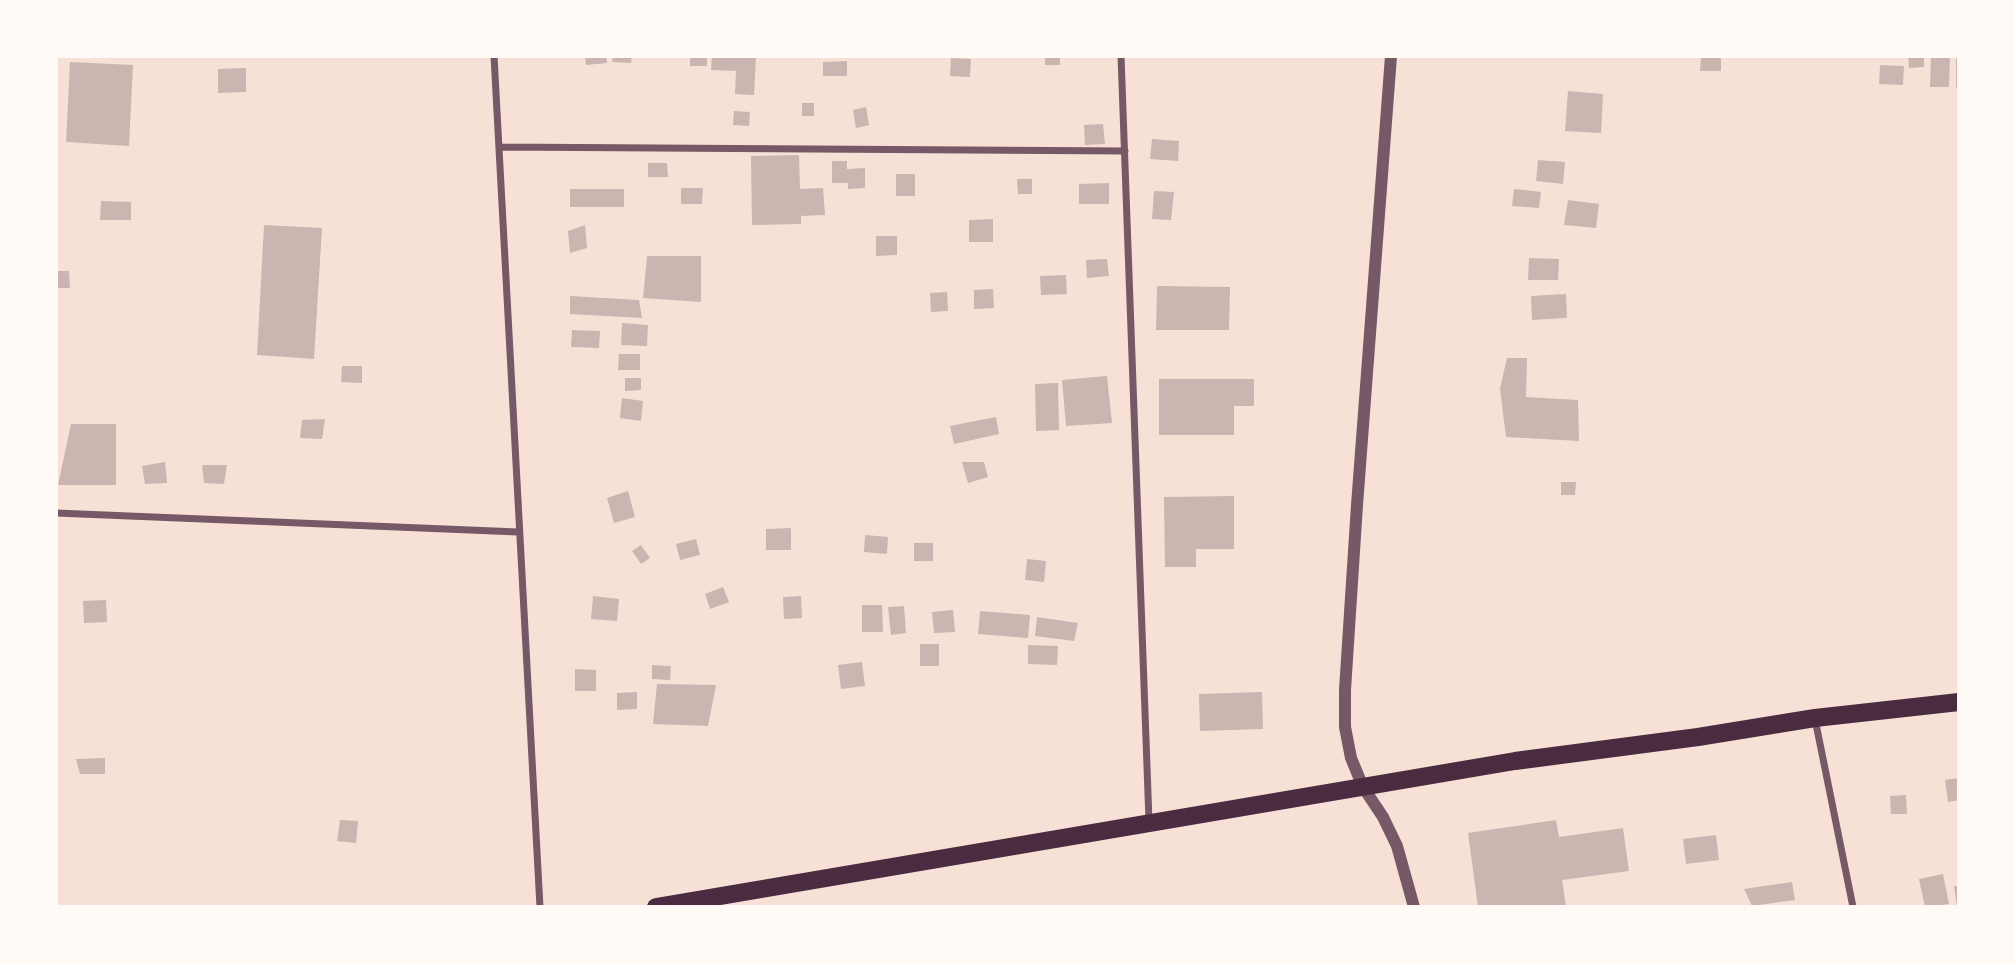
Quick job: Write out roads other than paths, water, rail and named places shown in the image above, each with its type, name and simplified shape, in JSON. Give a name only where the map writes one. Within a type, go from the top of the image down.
[{"type":"main road","points":[[656,907],[1515,761],[1698,737],[1815,718],[1959,702]]},
{"type":"street","points":[[494,56],[540,907]]},
{"type":"street","points":[[1121,56],[1149,824]]},
{"type":"street","points":[[1391,56],[1345,690],[1347,738],[1351,758],[1363,787],[1383,817],[1397,846],[1414,907]]},
{"type":"street","points":[[499,147],[1125,152]]},
{"type":"street","points":[[56,513],[518,531]]},
{"type":"street","points":[[1815,718],[1853,907]]}]
